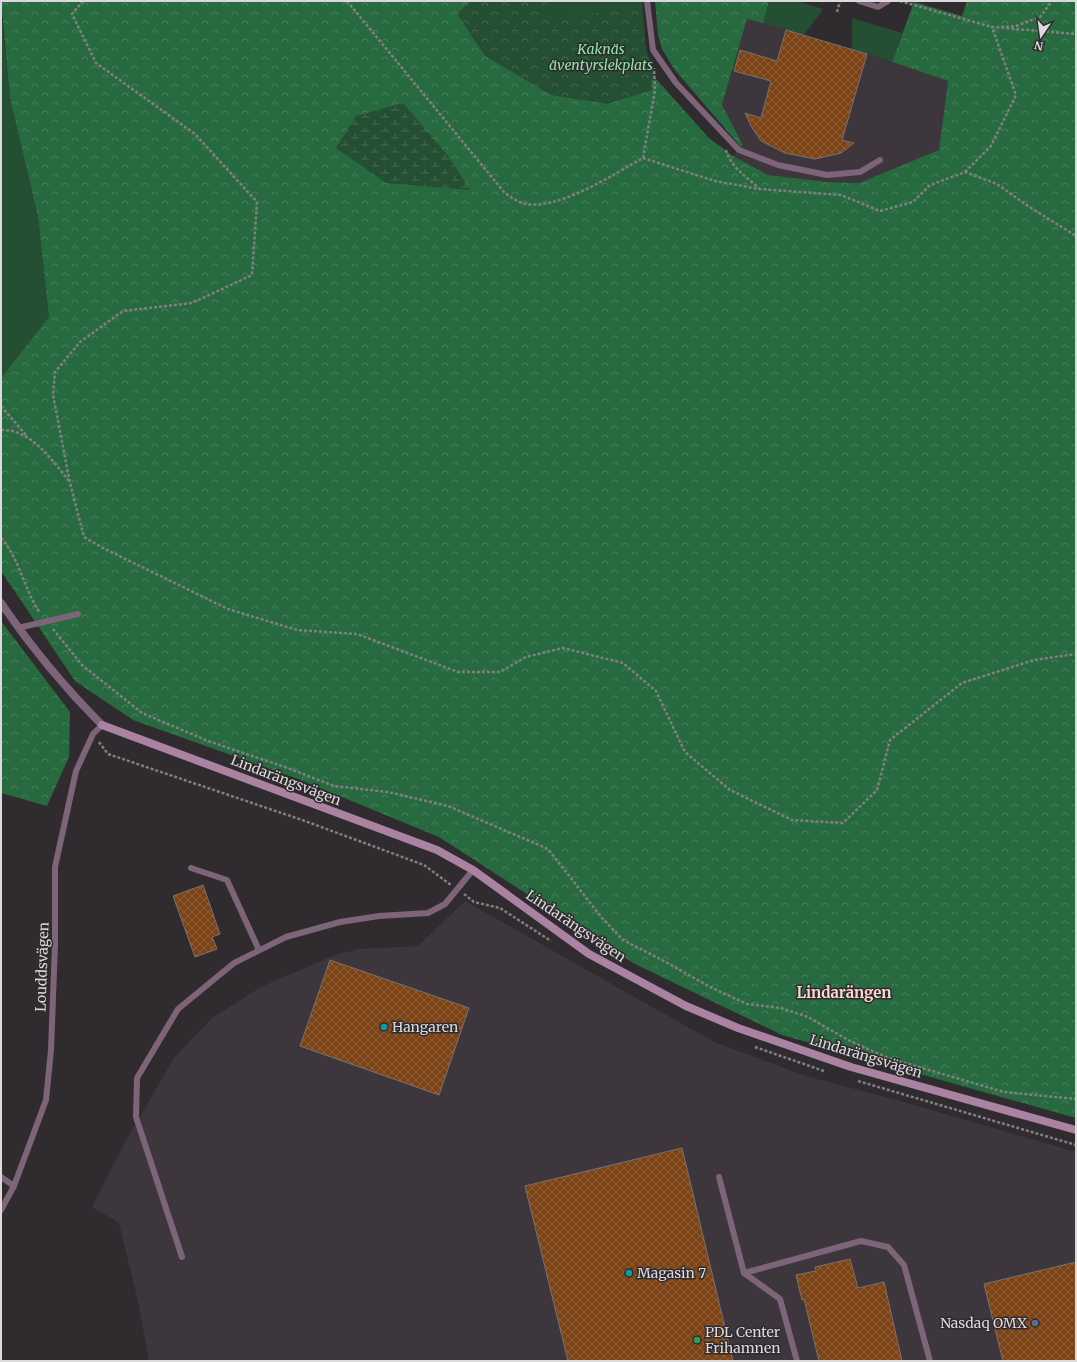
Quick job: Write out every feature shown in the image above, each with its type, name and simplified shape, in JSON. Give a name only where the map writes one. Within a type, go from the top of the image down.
[{"type":"street","name":"Lindarängsvägen","points":[[1,604],[18,628],[80,704],[102,725],[437,850],[473,870],[589,954],[686,1006],[738,1028],[851,1067],[1076,1130]]},
{"type":"lane","points":[[647,1],[653,50],[676,83],[738,150],[778,164],[827,175],[860,172],[880,160]]},
{"type":"lane","points":[[859,1],[878,7],[888,1]]},
{"type":"lane","points":[[18,628],[78,614]]},
{"type":"lane","name":"Louddsvägen","points":[[1,1210],[14,1186],[46,1100],[51,1050],[55,945],[55,867],[76,771],[93,734],[102,725]]},
{"type":"lane","points":[[191,868],[227,880],[259,950]]},
{"type":"lane","points":[[182,1257],[136,1117],[137,1078],[178,1009],[234,963],[286,937],[340,922],[379,916],[428,913],[445,904],[473,870]]},
{"type":"lane","points":[[1,1177],[14,1186]]},
{"type":"lane","points":[[719,1177],[744,1274],[780,1300],[797,1361]]},
{"type":"lane","points":[[744,1274],[861,1241],[888,1247],[904,1265],[930,1361]]},
{"type":"path","points":[[83,1],[72,14],[96,63],[195,134],[257,202],[252,275],[192,303],[123,311],[80,342],[55,372],[53,395],[70,483],[84,537],[103,548],[228,609],[297,630],[357,634],[458,672],[500,672],[526,657],[563,648],[623,663],[656,691],[685,752],[730,790],[792,820],[843,823],[877,790],[890,740],[962,683],[1034,660],[1076,654]]},
{"type":"path","points":[[347,1],[504,192],[520,203],[533,205],[575,196],[643,158],[715,181],[759,189],[841,195],[880,211],[913,202],[930,185],[965,172],[991,146],[1016,95],[992,27]]},
{"type":"path","points":[[837,12],[840,1]]},
{"type":"path","points":[[900,1],[992,27],[1076,34]]},
{"type":"path","points":[[992,27],[1016,26],[1040,17],[1052,1]]},
{"type":"path","points":[[643,158],[655,90],[653,50]]},
{"type":"path","points":[[725,149],[727,156],[759,189]]},
{"type":"path","points":[[965,172],[997,184],[1028,206],[1076,236]]},
{"type":"path","points":[[1,406],[26,436],[45,452],[70,483]]},
{"type":"path","points":[[1,430],[26,436]]},
{"type":"path","points":[[1,538],[10,547],[31,599],[47,622],[82,665],[142,713],[208,742],[285,767],[334,786],[388,792],[448,806],[548,849],[602,918],[623,940],[664,960],[710,987],[747,1004],[781,1008],[808,1017],[850,1041],[888,1058],[1004,1092],[1076,1099]]},
{"type":"path","points":[[93,734],[108,754],[305,820],[424,865],[458,890]]},
{"type":"shaded area","points":[[747,18],[867,54],[948,81],[939,151],[859,183],[828,182],[768,175],[733,156],[743,145],[722,106]]},
{"type":"shaded area","points":[[465,901],[714,1042],[806,1076],[897,1100],[1076,1152],[1076,1361],[149,1361],[138,1301],[119,1223],[92,1207],[123,1146],[174,1058],[212,1018],[261,987],[335,955],[359,949],[418,946]]},
{"type":"green space","points":[[1,1],[521,1],[590,76],[657,80],[709,138],[733,156],[768,175],[828,182],[859,183],[939,150],[948,81],[892,62],[914,2],[962,16],[967,1],[1076,1],[1076,1118],[782,1035],[635,964],[439,837],[298,779],[133,720],[75,681],[1,571],[1,378],[49,317],[38,217],[10,98]]},
{"type":"green space","name":"Kaknäs äventyrslekplats","points":[[471,1],[546,1],[551,16],[640,10],[652,90],[607,104],[551,95],[485,56],[457,14]]},
{"type":"green space","points":[[521,1],[642,1],[646,49],[657,80],[590,76]]},
{"type":"green space","points":[[655,1],[769,1],[763,23],[747,19],[722,105],[743,145],[741,147],[674,69],[662,49],[658,35]]},
{"type":"green space","points":[[769,1],[797,1],[823,9],[804,35],[763,23]]},
{"type":"green space","points":[[1,9],[10,98],[38,217],[49,317],[1,378]]},
{"type":"green space","points":[[852,18],[902,33],[892,62],[852,49]]},
{"type":"green space","points":[[403,103],[449,157],[470,190],[386,183],[336,148],[356,116]]},
{"type":"green space","points":[[1,621],[70,712],[69,757],[47,806],[1,793]]},
{"type":"building","points":[[786,30],[867,54],[842,140],[854,143],[841,153],[815,159],[785,153],[761,141],[751,126],[745,113],[761,118],[771,81],[734,71],[740,50],[777,61]]},
{"type":"building","points":[[203,885],[220,934],[212,937],[217,949],[195,957],[173,896]]},
{"type":"building","name":"Hangaren","points":[[330,960],[469,1008],[439,1095],[300,1046]]},
{"type":"building","name":"Magasin 7","points":[[682,1148],[733,1361],[568,1361],[525,1186]]},
{"type":"building","points":[[850,1259],[858,1288],[884,1282],[902,1361],[819,1361],[804,1299],[802,1300],[796,1275],[816,1271],[815,1267]]},
{"type":"building","name":"Nasdaq OMX","points":[[1076,1262],[1076,1361],[1003,1361],[984,1284]]},
{"type":"place","name":"Hangaren","points":[[384,1027]]},
{"type":"place","name":"Magasin 7","points":[[629,1273]]},
{"type":"place","name":"Nasdaq OMX","points":[[1035,1323]]},
{"type":"place","name":"PDL Center Frihamnen","points":[[697,1340]]},
{"type":"district","name":"Lindarängen","points":[[844,992]]}]
